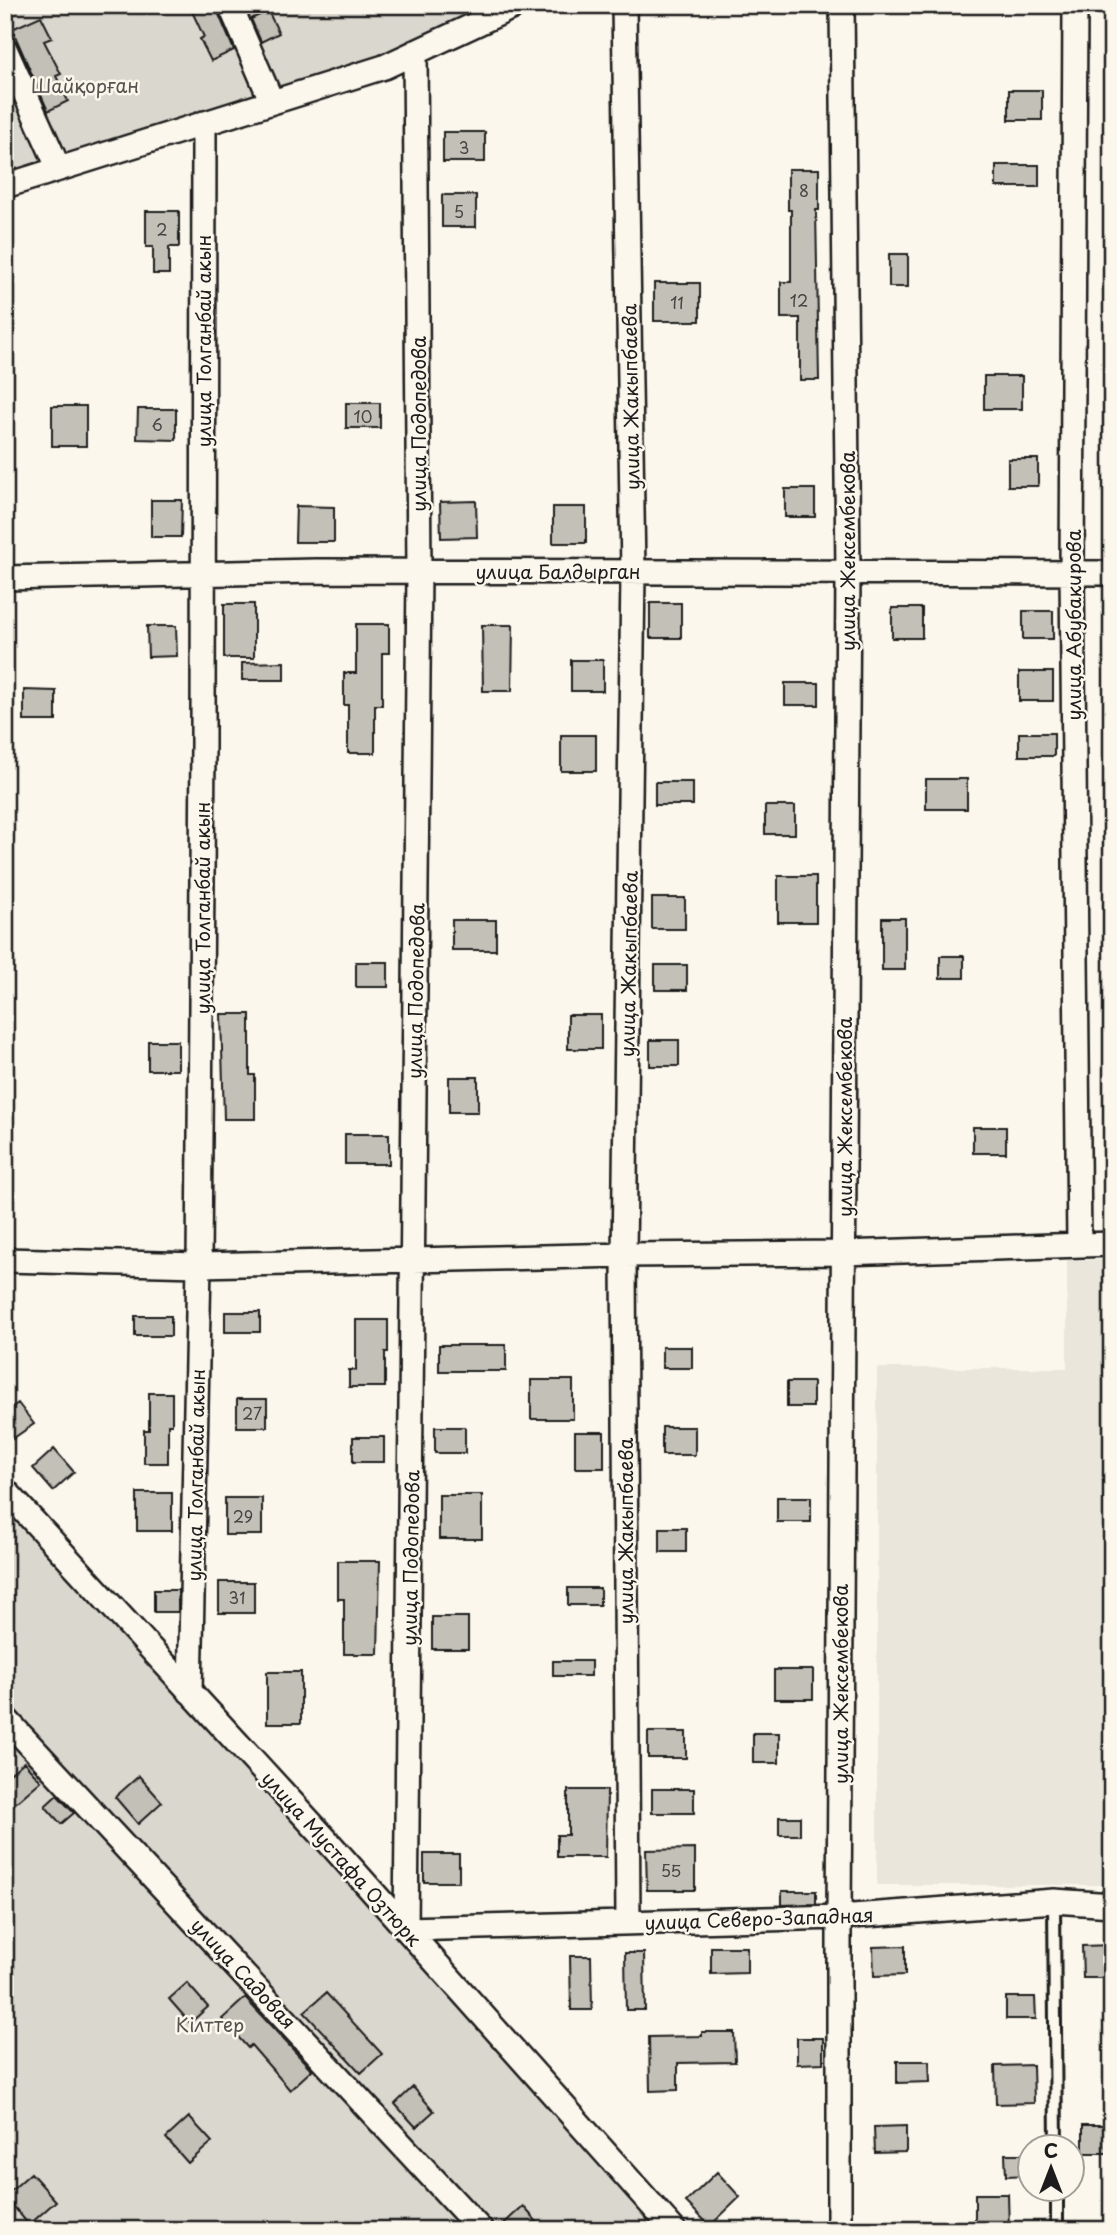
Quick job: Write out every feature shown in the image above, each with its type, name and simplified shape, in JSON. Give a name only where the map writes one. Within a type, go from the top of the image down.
[{"type":"street","points":[[229,5],[272,102]]},
{"type":"street","points":[[5,186],[384,67],[481,13],[517,5]]},
{"type":"street","name":"улица Жакыпбаева","points":[[624,5],[633,572],[624,1255],[628,1923]]},
{"type":"street","name":"улица Жексембекова","points":[[839,2230],[848,572],[842,5]]},
{"type":"street","name":"улица Абубакирова","points":[[1075,5],[1072,572],[1079,1245]]},
{"type":"street","points":[[5,49],[59,169]]},
{"type":"street","name":"улица Подопедова","points":[[406,1929],[419,571],[415,52]]},
{"type":"street","name":"улица Толганбай акын","points":[[190,1692],[199,1265],[204,123]]},
{"type":"street","name":"улица Балдырган","points":[[5,578],[419,571],[1112,573]]},
{"type":"street","points":[[5,1260],[199,1265],[843,1253],[1112,1244]]},
{"type":"street","name":"улица Мустафа Озтюрк","points":[[5,1490],[406,1929],[674,2230]]},
{"type":"street","name":"улица Садовая","points":[[5,1718],[481,2230]]},
{"type":"street","name":"улица Северо-Западная","points":[[406,1929],[839,1917],[1054,1901],[1112,1905]]},
{"type":"lane","points":[[1054,1901],[1056,2134]]},
{"type":"lane","points":[[1057,2204],[1057,2230]]},
{"type":"shaded area","points":[[1067,1260],[1112,1260],[1112,1885],[877,1885],[877,1368],[1067,1368]]},
{"type":"green space","name":"Шайқорған","points":[[5,5],[539,5],[402,71],[5,191]]},
{"type":"green space","name":"Кілттер","points":[[5,1483],[662,2230],[5,2230]]},
{"type":"building","points":[[189,5],[215,5],[234,50],[211,61],[200,39],[204,37]]},
{"type":"building","points":[[268,11],[279,33],[261,42],[251,19]]},
{"type":"building","points":[[41,16],[52,38],[44,41],[61,74],[56,76],[68,101],[48,111],[12,29]]},
{"type":"building","points":[[1009,90],[1042,90],[1042,120],[1009,120]]},
{"type":"building","points":[[443,132],[485,132],[485,162],[443,162]]},
{"type":"building","points":[[996,165],[1039,165],[1039,187],[996,187]]},
{"type":"building","points":[[788,169],[819,169],[819,210],[816,210],[819,380],[800,380],[800,318],[781,318],[781,282],[791,282]]},
{"type":"building","points":[[442,195],[476,195],[476,227],[442,227]]},
{"type":"building","points":[[146,211],[179,211],[179,247],[169,247],[169,274],[153,274],[153,247],[146,247]]},
{"type":"building","points":[[889,254],[908,254],[908,287],[889,287]]},
{"type":"building","points":[[654,283],[700,283],[700,321],[654,321]]},
{"type":"building","points":[[984,376],[1022,376],[1022,409],[984,409]]},
{"type":"building","points":[[346,403],[380,403],[380,428],[346,428]]},
{"type":"building","points":[[52,406],[86,406],[86,446],[52,446]]},
{"type":"building","points":[[138,409],[176,409],[176,440],[137,439]]},
{"type":"building","points":[[1008,459],[1038,459],[1038,486],[1008,486]]},
{"type":"building","points":[[785,489],[815,489],[815,517],[785,517]]},
{"type":"building","points":[[151,500],[182,500],[181,537],[151,537]]},
{"type":"building","points":[[476,501],[477,537],[441,538],[440,502]]},
{"type":"building","points":[[296,506],[334,507],[334,542],[295,542]]},
{"type":"building","points":[[553,507],[586,507],[586,543],[553,543]]},
{"type":"building","points":[[650,603],[681,603],[681,638],[650,638]]},
{"type":"building","points":[[224,604],[254,604],[254,658],[224,658]]},
{"type":"building","points":[[892,608],[922,608],[922,638],[892,638]]},
{"type":"building","points":[[1023,611],[1053,611],[1053,639],[1023,639]]},
{"type":"building","points":[[356,624],[389,624],[389,653],[382,653],[382,705],[375,705],[375,753],[348,753],[348,705],[344,705],[344,673],[356,673]]},
{"type":"building","points":[[482,625],[513,625],[512,691],[483,691]]},
{"type":"building","points":[[147,626],[176,626],[177,656],[148,657]]},
{"type":"building","points":[[571,660],[603,660],[603,691],[571,691]]},
{"type":"building","points":[[284,662],[284,680],[242,680],[242,663]]},
{"type":"building","points":[[1019,672],[1053,672],[1053,701],[1019,701]]},
{"type":"building","points":[[785,683],[819,683],[819,705],[785,705]]},
{"type":"building","points":[[24,690],[56,691],[56,721],[24,721]]},
{"type":"building","points":[[1019,733],[1054,733],[1054,756],[1019,756]]},
{"type":"building","points":[[561,735],[596,735],[596,771],[561,771]]},
{"type":"building","points":[[926,779],[967,779],[967,809],[926,809]]},
{"type":"building","points":[[655,782],[693,782],[693,805],[655,805]]},
{"type":"building","points":[[765,806],[795,806],[795,834],[765,834]]},
{"type":"building","points":[[778,876],[816,876],[816,922],[778,922]]},
{"type":"building","points":[[652,898],[685,898],[685,929],[652,929]]},
{"type":"building","points":[[882,918],[905,918],[905,970],[882,970]]},
{"type":"building","points":[[452,920],[496,920],[496,950],[452,950]]},
{"type":"building","points":[[940,956],[964,956],[964,978],[940,978]]},
{"type":"building","points":[[356,962],[388,962],[388,987],[356,987]]},
{"type":"building","points":[[655,965],[687,965],[687,990],[655,990]]},
{"type":"building","points":[[221,1014],[250,1014],[250,1075],[255,1075],[255,1119],[224,1119]]},
{"type":"building","points":[[568,1015],[601,1015],[601,1049],[568,1049]]},
{"type":"building","points":[[650,1040],[679,1040],[679,1066],[650,1066]]},
{"type":"building","points":[[148,1041],[178,1041],[178,1070],[148,1070]]},
{"type":"building","points":[[449,1077],[478,1077],[478,1112],[449,1112]]},
{"type":"building","points":[[973,1127],[1006,1127],[1006,1153],[973,1153]]},
{"type":"building","points":[[345,1134],[389,1134],[389,1164],[345,1164]]},
{"type":"building","points":[[225,1312],[260,1312],[260,1332],[225,1332]]},
{"type":"building","points":[[135,1316],[171,1316],[171,1336],[135,1336]]},
{"type":"building","points":[[356,1320],[388,1320],[385,1387],[349,1387],[349,1370],[356,1370]]},
{"type":"building","points":[[439,1345],[506,1345],[506,1371],[439,1371]]},
{"type":"building","points":[[662,1347],[692,1347],[692,1368],[662,1368]]},
{"type":"building","points":[[531,1380],[573,1380],[573,1419],[531,1419]]},
{"type":"building","points":[[787,1382],[813,1382],[813,1407],[787,1407]]},
{"type":"building","points":[[149,1393],[172,1393],[172,1424],[168,1424],[168,1463],[144,1463],[144,1430],[149,1430]]},
{"type":"building","points":[[237,1399],[267,1399],[267,1427],[237,1427]]},
{"type":"building","points":[[18,1403],[34,1424],[5,1444],[5,1412]]},
{"type":"building","points":[[435,1427],[465,1427],[465,1453],[435,1453]]},
{"type":"building","points":[[662,1427],[695,1427],[695,1455],[662,1455]]},
{"type":"building","points":[[575,1432],[604,1432],[604,1468],[575,1468]]},
{"type":"building","points":[[353,1437],[384,1437],[384,1462],[353,1462]]},
{"type":"building","points":[[54,1449],[74,1472],[53,1491],[33,1468]]},
{"type":"building","points":[[137,1493],[172,1493],[172,1531],[137,1531]]},
{"type":"building","points":[[439,1495],[482,1495],[482,1539],[439,1539]]},
{"type":"building","points":[[777,1497],[811,1497],[811,1522],[777,1522]]},
{"type":"building","points":[[225,1498],[262,1498],[262,1535],[225,1535]]},
{"type":"building","points":[[660,1528],[686,1528],[686,1552],[660,1552]]},
{"type":"building","points":[[338,1561],[380,1561],[378,1654],[344,1654],[344,1599],[338,1599]]},
{"type":"building","points":[[219,1582],[254,1582],[254,1613],[219,1613]]},
{"type":"building","points":[[568,1588],[600,1588],[600,1605],[568,1605]]},
{"type":"building","points":[[154,1590],[178,1590],[178,1612],[154,1612]]},
{"type":"building","points":[[432,1617],[468,1617],[468,1649],[432,1649]]},
{"type":"building","points":[[553,1661],[591,1661],[591,1676],[553,1676]]},
{"type":"building","points":[[774,1670],[813,1670],[813,1699],[774,1699]]},
{"type":"building","points":[[267,1672],[301,1672],[301,1723],[267,1723]]},
{"type":"building","points":[[648,1732],[686,1732],[686,1758],[648,1758]]},
{"type":"building","points":[[753,1733],[779,1733],[779,1763],[753,1763]]},
{"type":"building","points":[[24,1762],[41,1781],[5,1812],[5,1778]]},
{"type":"building","points":[[139,1776],[162,1802],[138,1824],[115,1797]]},
{"type":"building","points":[[652,1789],[694,1789],[694,1813],[652,1813]]},
{"type":"building","points":[[568,1790],[607,1790],[606,1857],[557,1857],[557,1835],[568,1835]]},
{"type":"building","points":[[57,1795],[74,1813],[61,1824],[45,1806]]},
{"type":"building","points":[[779,1817],[800,1817],[800,1835],[779,1835]]},
{"type":"building","points":[[695,1849],[695,1890],[647,1890],[646,1850]]},
{"type":"building","points":[[424,1854],[459,1854],[459,1882],[424,1882]]},
{"type":"building","points":[[782,1891],[816,1891],[816,1904],[782,1905]]},
{"type":"building","points":[[1112,1945],[1112,1978],[1083,1978],[1082,1946]]},
{"type":"building","points":[[905,1946],[905,1975],[874,1976],[873,1947]]},
{"type":"building","points":[[711,1947],[747,1947],[747,1973],[711,1974]]},
{"type":"building","points":[[625,1953],[644,1953],[645,2010],[626,2010]]},
{"type":"building","points":[[570,1956],[591,1956],[592,2010],[571,2010]]},
{"type":"building","points":[[187,1983],[208,2007],[190,2023],[169,1999]]},
{"type":"building","points":[[326,1993],[382,2054],[361,2073],[304,2012]]},
{"type":"building","points":[[1006,1997],[1035,1997],[1036,2019],[1006,2019]]},
{"type":"building","points":[[245,1998],[312,2070],[290,2090],[251,2045],[248,2048],[222,2019]]},
{"type":"building","points":[[702,2032],[734,2032],[735,2062],[678,2063],[678,2090],[650,2091],[649,2037],[702,2036]]},
{"type":"building","points":[[797,2038],[823,2038],[823,2063],[797,2064]]},
{"type":"building","points":[[897,2061],[929,2061],[930,2082],[897,2083]]},
{"type":"building","points":[[1033,2065],[1034,2103],[996,2104],[995,2066]]},
{"type":"building","points":[[413,2087],[434,2111],[416,2127],[395,2104]]},
{"type":"building","points":[[189,2117],[212,2142],[188,2163],[166,2138]]},
{"type":"building","points":[[1083,2125],[1112,2125],[1112,2153],[1086,2153],[1086,2134],[1083,2134]]},
{"type":"building","points":[[906,2126],[906,2152],[875,2153],[874,2127]]},
{"type":"building","points":[[1005,2154],[1016,2154],[1016,2176],[1006,2176]]},
{"type":"building","points":[[717,2172],[740,2197],[710,2226],[686,2202]]},
{"type":"building","points":[[31,2173],[56,2201],[29,2225],[5,2196]]},
{"type":"building","points":[[975,2194],[1008,2194],[1009,2230],[975,2230]]},
{"type":"building","points":[[523,2206],[544,2230],[497,2230]]}]
